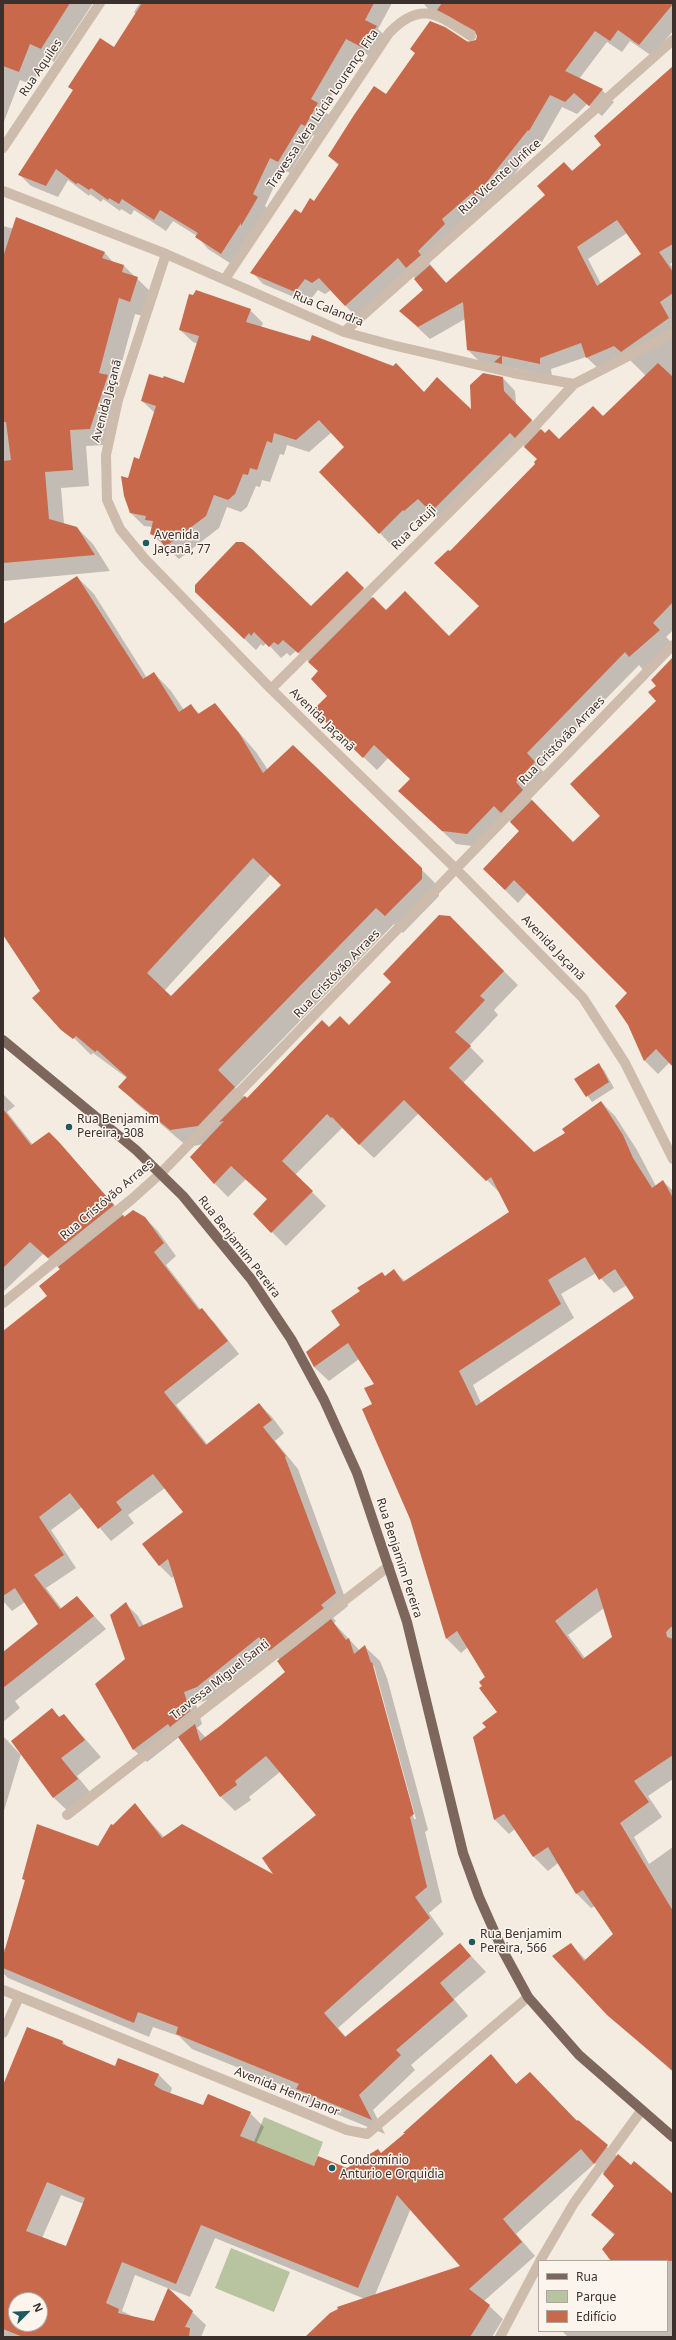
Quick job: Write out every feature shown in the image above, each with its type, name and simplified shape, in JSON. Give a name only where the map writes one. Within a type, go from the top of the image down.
[{"type":"main road","name":"Rua Benjamim Pereira","points":[[3,1040],[84,1106],[160,1173],[183,1196],[251,1279],[291,1339],[324,1400],[357,1473],[407,1622],[463,1853],[479,1897],[503,1951],[528,1997],[578,2055],[641,2111],[673,2137]]},
{"type":"street","name":"Rua Aquiles","points":[[3,148],[100,3]]},
{"type":"street","name":"Travessa Vera Lúcia Lourenço Fita","points":[[225,280],[389,32],[400,19],[412,12],[422,10],[435,15],[471,36]]},
{"type":"street","name":"Rua Vicente Urifice","points":[[344,332],[673,40]]},
{"type":"street","name":"Rua Calandra","points":[[3,191],[166,254],[344,332],[392,346],[574,384]]},
{"type":"street","name":"Avenida Jaçanã","points":[[166,254],[118,400],[106,455],[107,500],[120,529],[144,558],[271,689],[457,870],[583,998],[625,1063],[673,1159]]},
{"type":"street","points":[[574,384],[673,333]]},
{"type":"street","name":"Rua Catuji","points":[[271,689],[526,436],[574,384]]},
{"type":"street","name":"Rua Cristóvão Arraes","points":[[3,1303],[132,1199],[160,1173],[457,870],[673,645]]},
{"type":"street","name":"Travessa Miguel Santi","points":[[67,1815],[389,1566]]},
{"type":"street","name":"Avenida Henri Janor","points":[[3,1990],[347,2130],[367,2134],[528,1997]]},
{"type":"street","points":[[3,2033],[19,1997]]},
{"type":"street","points":[[541,2260],[574,2203],[641,2111]]},
{"type":"street","points":[[500,2337],[538,2266]]},
{"type":"green space","points":[[264,2117],[323,2142],[314,2166],[254,2142]]},
{"type":"green space","points":[[231,2248],[290,2272],[274,2312],[215,2288]]},
{"type":"building","points":[[3,3],[70,3],[41,49],[30,44],[19,72],[3,66]]},
{"type":"building","points":[[142,3],[374,3],[365,20],[377,26],[363,48],[346,39],[311,99],[318,103],[305,126],[301,124],[278,162],[270,158],[253,194],[258,197],[241,226],[241,223],[221,254],[195,237],[198,233],[160,210],[154,220],[122,199],[119,204],[109,198],[108,200],[91,188],[89,190],[78,183],[76,184],[56,169],[46,186],[18,175],[73,90],[68,87],[100,38],[114,47]]},
{"type":"building","points":[[442,3],[673,4],[639,45],[618,30],[610,41],[595,31],[565,71],[603,89],[589,106],[574,93],[565,102],[550,95],[529,131],[528,130],[475,197],[472,193],[442,219],[445,224],[418,251],[421,255],[406,268],[398,258],[345,306],[319,278],[312,283],[305,279],[295,292],[250,273],[295,209],[301,213],[310,198],[314,201],[339,164],[328,156],[354,115],[374,86],[386,94],[415,53],[410,49],[430,21],[445,27],[468,42],[476,40],[477,36],[475,31],[437,10]]},
{"type":"building","points":[[673,66],[673,244],[659,252],[673,272],[673,293],[660,302],[669,318],[621,352],[614,346],[586,358],[581,343],[540,358],[540,364],[502,356],[502,364],[494,362],[501,356],[467,350],[463,302],[418,327],[399,311],[423,290],[414,279],[430,265],[446,283],[545,195],[537,186],[564,162],[572,171],[601,145],[594,136]],"holes":[[[617,220],[641,254],[597,286],[577,247]]]},
{"type":"building","points":[[16,217],[105,252],[102,258],[124,265],[122,272],[138,277],[130,302],[119,298],[99,373],[108,375],[90,429],[70,430],[73,470],[45,472],[49,519],[77,527],[95,555],[3,563],[3,461],[11,460],[6,422],[3,422],[3,257]]},
{"type":"building","points":[[196,290],[251,309],[246,322],[310,341],[312,335],[393,366],[396,363],[424,392],[437,377],[471,409],[470,385],[483,373],[503,377],[504,391],[532,420],[515,438],[510,433],[431,512],[418,499],[404,511],[403,510],[379,534],[319,472],[344,447],[319,420],[296,440],[274,433],[272,443],[267,441],[257,470],[250,468],[248,475],[243,474],[235,494],[228,500],[214,495],[206,516],[165,547],[158,537],[150,534],[153,521],[145,520],[146,516],[130,513],[124,496],[121,476],[128,478],[134,457],[139,459],[156,406],[141,401],[149,374],[163,378],[164,376],[184,383],[199,336],[179,330],[189,294],[193,295]]},
{"type":"building","points":[[658,363],[673,377],[673,602],[653,623],[660,630],[629,657],[625,652],[527,753],[535,762],[516,782],[523,790],[501,813],[494,806],[467,834],[442,831],[398,791],[410,779],[374,745],[363,758],[313,710],[327,696],[311,679],[318,671],[308,662],[373,597],[386,610],[405,591],[449,636],[479,606],[434,563],[448,550],[450,551],[535,464],[534,462],[537,459],[524,447],[541,429],[545,433],[549,429],[559,439],[593,406],[603,416]]},
{"type":"building","points":[[236,542],[243,542],[252,549],[311,606],[347,571],[364,588],[298,653],[283,640],[278,645],[274,642],[269,647],[254,632],[251,636],[249,633],[244,639],[195,592],[195,585]]},
{"type":"building","points":[[77,576],[143,679],[154,672],[179,712],[191,704],[198,714],[215,703],[239,733],[263,773],[293,745],[422,868],[422,879],[385,916],[376,908],[218,1070],[235,1087],[198,1126],[170,1130],[118,1087],[127,1077],[97,1050],[95,1052],[76,1036],[73,1039],[61,1030],[32,998],[40,991],[3,935],[3,624]],"holes":[[[253,858],[281,885],[171,996],[147,973]]]},
{"type":"building","points":[[673,657],[673,1067],[656,1049],[644,1061],[628,1025],[615,1006],[627,993],[514,880],[505,890],[483,869],[519,831],[510,822],[532,800],[573,842],[600,816],[570,784],[656,701],[648,692],[656,686],[651,680]]},
{"type":"building","points":[[439,915],[450,916],[504,971],[480,996],[485,1000],[455,1032],[471,1046],[449,1068],[534,1152],[565,1133],[562,1129],[601,1101],[623,1135],[633,1158],[652,1188],[663,1180],[673,1198],[673,1626],[666,1632],[667,1637],[673,1639],[673,1755],[634,1781],[649,1802],[620,1823],[673,1911],[673,2071],[607,2015],[552,1956],[571,1943],[584,1961],[613,1934],[583,1890],[576,1894],[548,1847],[533,1857],[504,1814],[494,1820],[473,1737],[486,1727],[482,1723],[497,1712],[479,1688],[482,1686],[479,1682],[485,1677],[457,1631],[446,1639],[410,1519],[362,1409],[372,1404],[364,1388],[374,1384],[348,1343],[314,1367],[306,1352],[340,1325],[331,1311],[360,1291],[357,1288],[382,1272],[385,1276],[394,1269],[403,1282],[509,1212],[491,1177],[486,1181],[404,1100],[359,1145],[332,1117],[331,1118],[327,1114],[282,1161],[313,1191],[271,1233],[253,1214],[267,1199],[231,1166],[214,1184],[190,1157],[224,1121],[219,1122],[245,1096],[247,1098],[322,1020],[329,1027],[340,1016],[349,1025],[391,982],[383,974]],"holes":[[[585,1257],[599,1280],[615,1269],[634,1298],[476,1406],[459,1371],[561,1304],[548,1280]],[[597,1588],[612,1637],[583,1659],[555,1621]]]},
{"type":"building","points":[[599,1063],[609,1082],[586,1097],[574,1079]]},
{"type":"building","points":[[3,1109],[31,1145],[49,1132],[114,1205],[48,1258],[30,1242],[3,1268]]},
{"type":"building","points":[[133,1210],[145,1217],[164,1243],[154,1252],[199,1310],[202,1308],[228,1341],[164,1392],[206,1445],[259,1403],[272,1420],[263,1427],[286,1456],[285,1457],[336,1593],[321,1605],[324,1608],[269,1651],[259,1637],[197,1687],[184,1692],[190,1711],[170,1727],[168,1724],[133,1750],[95,1684],[125,1659],[110,1615],[126,1602],[139,1627],[183,1607],[168,1559],[159,1566],[142,1544],[183,1512],[153,1474],[116,1502],[122,1510],[98,1529],[70,1493],[39,1517],[64,1555],[34,1575],[60,1609],[77,1596],[94,1616],[3,1688],[3,1652],[38,1624],[15,1588],[3,1596],[3,1331],[47,1296],[39,1286],[60,1269],[58,1267],[123,1215],[124,1217]]},
{"type":"building","points":[[331,1619],[346,1640],[349,1638],[354,1654],[365,1645],[371,1663],[372,1662],[414,1814],[410,1817],[427,1887],[415,1897],[430,1918],[324,2013],[345,2037],[460,1943],[471,1956],[440,1983],[454,2000],[396,2050],[401,2055],[359,2095],[372,2120],[296,2089],[299,2084],[176,2034],[178,2027],[138,2012],[134,2023],[3,1968],[3,1956],[25,1880],[22,1879],[37,1824],[98,1846],[111,1824],[113,1825],[135,1803],[162,1838],[182,1824],[273,1874],[262,1858],[316,1815],[266,1756],[235,1781],[237,1785],[220,1797],[178,1737],[195,1724],[200,1741],[220,1726],[285,1672],[277,1661]]},
{"type":"building","points":[[52,1708],[59,1717],[64,1714],[85,1740],[61,1758],[78,1779],[53,1798],[11,1741]]},
{"type":"building","points":[[27,2027],[63,2041],[62,2044],[115,2066],[118,2058],[159,2074],[154,2085],[162,2090],[203,2105],[208,2094],[251,2112],[240,2136],[314,2166],[318,2156],[347,2168],[378,2149],[381,2153],[491,2054],[516,2084],[530,2072],[577,2121],[578,2120],[608,2145],[594,2164],[581,2149],[503,2219],[522,2242],[469,2289],[490,2305],[470,2337],[305,2337],[330,2313],[338,2309],[337,2307],[460,2266],[397,2195],[358,2288],[201,2225],[176,2284],[122,2262],[106,2303],[119,2309],[118,2313],[154,2321],[168,2288],[193,2311],[185,2327],[190,2328],[189,2337],[23,2337],[10,2332],[48,2332],[48,2292],[8,2292],[8,2331],[3,2329],[3,2085]],"holes":[[[47,2182],[85,2198],[66,2246],[26,2231]]]},
{"type":"building","points":[[618,2154],[631,2165],[634,2161],[673,2194],[673,2261],[610,2260],[602,2249],[615,2234],[591,2215],[614,2186],[603,2174]]},
{"type":"place","name":"Avenida Jaçanã, 77","points":[[146,543]]},
{"type":"place","name":"Rua Benjamim Pereira, 308","points":[[69,1127]]},
{"type":"place","name":"Rua Benjamim Pereira, 566","points":[[472,1942]]},
{"type":"place","name":"Condomínio Anturio e Orquidia","points":[[332,2168]]}]
